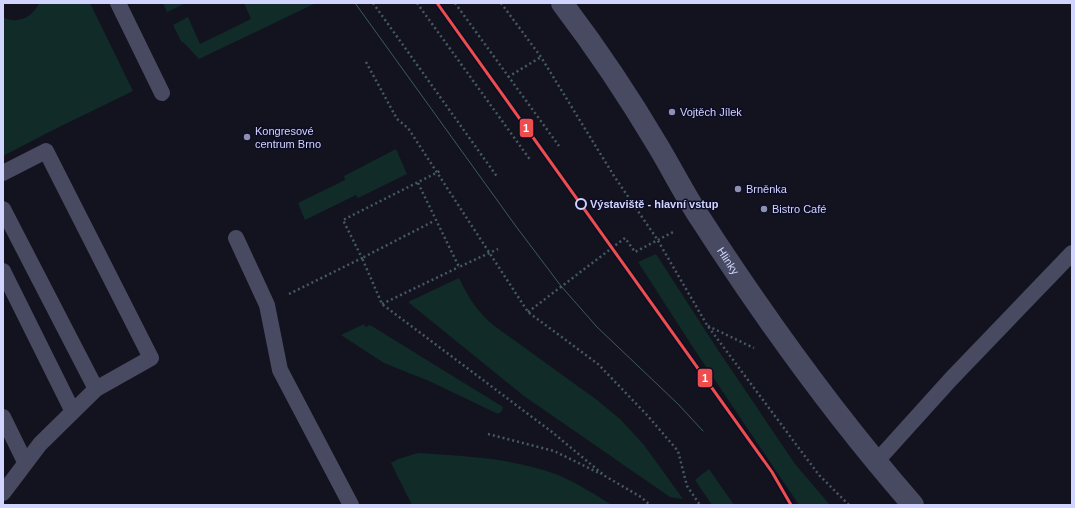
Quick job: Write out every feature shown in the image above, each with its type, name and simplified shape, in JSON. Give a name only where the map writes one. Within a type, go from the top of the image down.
[{"type":"street","name":"Hlinky","points":[[562,3],[589,38],[701,220],[783,340],[840,417],[913,505]]},
{"type":"lane","points":[[118,3],[162,93]]},
{"type":"lane","points":[[3,173],[46,151],[151,358],[96,389],[72,410],[25,462],[3,493]]},
{"type":"lane","points":[[3,209],[96,389]]},
{"type":"lane","points":[[236,238],[267,305],[280,370],[351,505]]},
{"type":"lane","points":[[876,462],[951,379],[1072,254]]},
{"type":"lane","points":[[3,271],[72,410]]},
{"type":"lane","points":[[3,417],[25,462]]},
{"type":"path","points":[[373,3],[498,178]]},
{"type":"path","points":[[417,3],[531,161]]},
{"type":"path","points":[[455,3],[559,146]]},
{"type":"path","points":[[501,3],[541,57],[614,176],[657,239],[707,326],[819,475],[849,505]]},
{"type":"path","points":[[508,77],[541,57]]},
{"type":"path","points":[[366,62],[397,119],[408,128],[528,312],[598,364],[647,415],[678,451],[687,486],[700,505]]},
{"type":"path","points":[[442,170],[343,220],[362,258],[382,304],[552,432],[605,476]]},
{"type":"path","points":[[418,183],[459,267]]},
{"type":"path","points":[[528,312],[625,238],[635,252],[657,239],[701,220]]},
{"type":"path","points":[[267,305],[432,222]]},
{"type":"path","points":[[382,304],[498,249]]},
{"type":"path","points":[[488,434],[554,451],[605,476],[641,497],[650,505]]},
{"type":"green space","points":[[39,3],[90,3],[133,91],[3,156],[3,17],[19,20],[29,16]]},
{"type":"green space","points":[[163,3],[186,3],[167,12]]},
{"type":"green space","points":[[244,3],[316,3],[199,59],[183,42],[182,43],[173,25],[188,17],[200,44],[251,19]]},
{"type":"green space","points":[[396,149],[407,174],[358,198],[356,195],[305,220],[298,203],[345,180],[344,176]]},
{"type":"green space","points":[[656,254],[718,350],[795,464],[830,505],[799,505],[694,349],[638,262]]},
{"type":"green space","points":[[459,278],[473,303],[493,325],[597,400],[620,419],[644,445],[683,499],[670,497],[524,396],[408,302]]},
{"type":"green space","points":[[364,324],[365,327],[370,325],[503,407],[502,411],[498,414],[429,381],[384,363],[341,335]]},
{"type":"green space","points":[[418,453],[506,461],[541,469],[572,482],[612,505],[412,505],[391,463],[398,459]]},
{"type":"green space","points":[[709,469],[734,505],[712,505],[695,480]]},
{"type":"tram line","points":[[355,3],[515,225],[561,286],[597,327],[678,404],[703,431]]},
{"type":"transit line","name":"1","points":[[437,3],[772,472],[791,505]]},
{"type":"place","name":"Vojtěch Jílek","points":[[672,112]]},
{"type":"place","name":"Kongresové centrum Brno","points":[[247,137]]},
{"type":"place","name":"Brněnka","points":[[738,189]]},
{"type":"place","name":"Výstaviště - hlavní vstup","points":[[581,204]]},
{"type":"place","name":"Bistro Café","points":[[764,209]]}]
